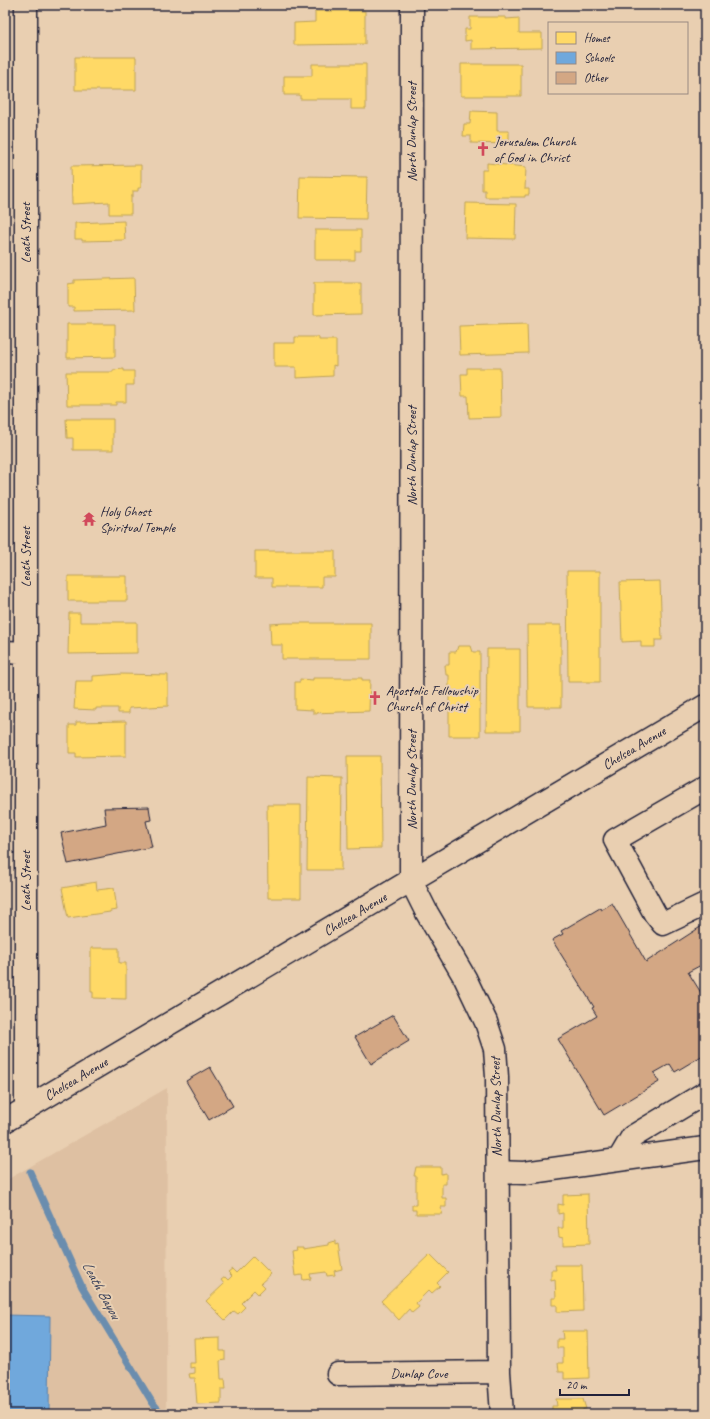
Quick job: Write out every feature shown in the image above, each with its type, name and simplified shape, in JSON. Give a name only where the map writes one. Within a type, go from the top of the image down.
[{"type":"street","name":"Leath Street","points":[[26,5],[15,653],[26,1109]]},
{"type":"street","name":"North Dunlap Street","points":[[412,5],[411,881],[427,913],[465,978],[486,1022],[495,1049],[497,1077],[499,1372],[502,1414]]},
{"type":"street","name":"Chelsea Avenue","points":[[5,1121],[705,706]]},
{"type":"street","points":[[705,788],[615,840],[655,914],[663,924],[705,904]]},
{"type":"street","points":[[620,1159],[632,1137],[705,1093]]},
{"type":"street","points":[[498,1172],[524,1173],[705,1148]]},
{"type":"street","name":"Dunlap Cove","points":[[338,1374],[499,1372]]},
{"type":"shaded area","points":[[167,1088],[166,1414],[5,1414],[5,1181]]},
{"type":"building: Homes","points":[[315,11],[365,11],[365,44],[294,45],[294,23],[315,22]]},
{"type":"building: Homes","points":[[470,17],[506,17],[506,19],[519,18],[519,33],[542,33],[542,48],[471,49],[471,40],[465,41],[465,29],[470,29]]},
{"type":"building: Homes","points":[[75,57],[136,57],[136,90],[75,90]]},
{"type":"building: Homes","points":[[312,64],[366,64],[366,109],[351,109],[351,99],[300,99],[300,95],[284,95],[284,76],[312,76]]},
{"type":"building: Homes","points":[[461,64],[521,64],[521,96],[461,96]]},
{"type":"building: Homes","points":[[471,111],[497,112],[497,131],[509,131],[509,144],[471,143],[471,136],[463,136],[464,124],[470,124]]},
{"type":"building: Homes","points":[[487,163],[526,167],[525,189],[529,189],[529,195],[525,195],[525,197],[485,197],[485,190],[482,190],[482,170],[487,170]]},
{"type":"building: Homes","points":[[141,165],[141,188],[138,188],[138,191],[133,191],[133,196],[131,196],[131,214],[109,214],[109,202],[72,204],[71,166]]},
{"type":"building: Homes","points":[[300,176],[367,177],[366,219],[299,218]]},
{"type":"building: Homes","points":[[466,203],[516,204],[515,239],[465,238]]},
{"type":"building: Homes","points":[[124,221],[125,240],[82,241],[82,239],[75,239],[75,223]]},
{"type":"building: Homes","points":[[315,230],[361,230],[361,251],[355,251],[355,260],[315,260]]},
{"type":"building: Homes","points":[[134,278],[135,310],[74,311],[74,307],[68,307],[68,284],[74,283],[74,280]]},
{"type":"building: Homes","points":[[314,283],[361,283],[361,314],[314,315]]},
{"type":"building: Homes","points":[[67,324],[115,324],[115,357],[67,358]]},
{"type":"building: Homes","points":[[527,324],[528,353],[460,355],[459,326]]},
{"type":"building: Homes","points":[[295,337],[319,337],[319,340],[336,340],[336,366],[333,365],[333,376],[296,378],[296,367],[274,367],[274,343],[295,343]]},
{"type":"building: Homes","points":[[467,368],[500,368],[501,417],[469,418],[468,396],[462,396],[461,374],[467,374]]},
{"type":"building: Homes","points":[[124,369],[124,371],[134,371],[134,385],[126,385],[126,402],[116,402],[116,405],[67,405],[66,372],[113,372],[113,370]]},
{"type":"building: Homes","points":[[66,419],[113,419],[113,450],[73,450],[73,438],[67,438]]},
{"type":"building: Homes","points":[[255,551],[335,551],[335,577],[322,577],[322,587],[272,587],[272,578],[255,578]]},
{"type":"building: Homes","points":[[567,571],[600,571],[600,682],[568,682]]},
{"type":"building: Homes","points":[[68,576],[127,576],[127,601],[68,601]]},
{"type":"building: Homes","points":[[660,581],[662,640],[655,640],[655,647],[641,647],[641,641],[622,642],[620,582]]},
{"type":"building: Homes","points":[[69,613],[80,613],[80,622],[137,622],[137,653],[68,654]]},
{"type":"building: Homes","points":[[371,623],[371,659],[282,659],[282,645],[271,645],[270,624]]},
{"type":"building: Homes","points":[[527,625],[561,625],[561,707],[528,707]]},
{"type":"building: Homes","points":[[458,646],[471,646],[473,652],[480,652],[480,736],[449,736],[449,675],[446,675],[445,665],[449,665],[449,652],[456,652]]},
{"type":"building: Homes","points":[[487,649],[520,649],[520,731],[486,731]]},
{"type":"building: Homes","points":[[121,674],[168,675],[168,706],[129,708],[129,713],[118,713],[118,708],[96,708],[96,710],[74,709],[76,681],[93,681],[93,676]]},
{"type":"building: Homes","points":[[313,678],[362,678],[362,680],[370,680],[369,711],[313,713],[313,710],[295,709],[295,682],[300,682],[300,679],[313,680]]},
{"type":"building: Homes","points":[[126,721],[126,756],[76,757],[76,753],[69,753],[69,725],[76,725],[76,722]]},
{"type":"building: Homes","points":[[347,756],[380,756],[381,848],[348,849]]},
{"type":"building: Homes","points":[[308,777],[342,778],[341,870],[307,870]]},
{"type":"building: Homes","points":[[267,805],[301,805],[301,898],[268,898]]},
{"type":"building: Homes","points":[[96,882],[97,890],[114,888],[117,910],[68,918],[62,888]]},
{"type":"building: Homes","points":[[91,948],[119,948],[119,963],[126,963],[126,999],[93,998],[93,992],[91,992]]},
{"type":"building: Homes","points":[[416,1167],[441,1167],[441,1174],[446,1173],[446,1184],[442,1184],[442,1198],[446,1198],[446,1207],[441,1207],[442,1214],[416,1214],[416,1210],[412,1210],[412,1205],[416,1205],[416,1176],[414,1176]]},
{"type":"building: Homes","points":[[588,1194],[589,1244],[563,1245],[563,1238],[559,1237],[558,1228],[563,1228],[563,1213],[558,1214],[558,1204],[563,1205],[563,1195]]},
{"type":"building: Homes","points":[[335,1241],[335,1245],[338,1244],[342,1269],[334,1271],[335,1275],[327,1276],[326,1272],[310,1274],[311,1279],[303,1280],[302,1275],[295,1276],[292,1251],[297,1250],[296,1247],[303,1247],[303,1249],[329,1245],[329,1243]]},
{"type":"building: Homes","points":[[430,1254],[448,1272],[437,1283],[440,1286],[432,1293],[429,1290],[416,1303],[419,1307],[412,1313],[409,1309],[399,1320],[381,1301]]},
{"type":"building: Homes","points":[[253,1256],[271,1274],[261,1283],[265,1287],[258,1294],[254,1290],[241,1303],[245,1307],[238,1314],[234,1311],[225,1320],[206,1301],[224,1284],[221,1280],[225,1277],[228,1280],[232,1276],[228,1272],[232,1269],[236,1273]]},
{"type":"building: Homes","points":[[555,1265],[582,1265],[583,1311],[557,1312],[557,1305],[552,1305],[552,1298],[556,1298],[555,1279],[551,1280],[551,1270],[556,1270]]},
{"type":"building: Homes","points":[[562,1331],[588,1331],[589,1378],[564,1379],[564,1372],[559,1372],[558,1363],[563,1363],[563,1348],[557,1348],[557,1339],[563,1339]]},
{"type":"building: Homes","points":[[220,1338],[220,1351],[225,1351],[225,1360],[220,1361],[221,1379],[225,1379],[226,1389],[221,1389],[221,1403],[197,1404],[195,1378],[190,1378],[189,1374],[195,1373],[195,1367],[190,1368],[190,1363],[195,1363],[194,1339]]},
{"type":"building: Homes","points":[[556,1399],[583,1399],[586,1409],[583,1409],[583,1414],[552,1414],[552,1406],[557,1406]]},
{"type":"building: Schools","points":[[5,1315],[50,1316],[49,1414],[5,1414]]},
{"type":"building: Other","points":[[149,807],[151,820],[146,821],[152,847],[68,864],[61,833],[106,824],[104,808]]},
{"type":"building: Other","points":[[612,903],[646,962],[702,926],[705,931],[705,963],[688,972],[705,999],[705,1054],[675,1072],[670,1064],[654,1073],[659,1082],[604,1115],[558,1039],[597,1016],[592,1008],[594,1007],[552,940],[563,934],[561,931],[600,908],[601,910]]},
{"type":"building: Other","points":[[393,1015],[409,1041],[371,1064],[355,1037]]},
{"type":"building: Other","points":[[210,1067],[233,1106],[209,1120],[186,1081]]},
{"type":"waterway","name":"Leath Bayou","points":[[30,1172],[82,1287],[152,1402],[162,1414]]},
{"type":"place","name":"Jerusalem Church of God in Christ","points":[[483,149]]},
{"type":"place","name":"Holy Ghost Spiritual Temple","points":[[89,519]]},
{"type":"place","name":"Apostolic Fellowship Church of Christ","points":[[375,698]]}]
